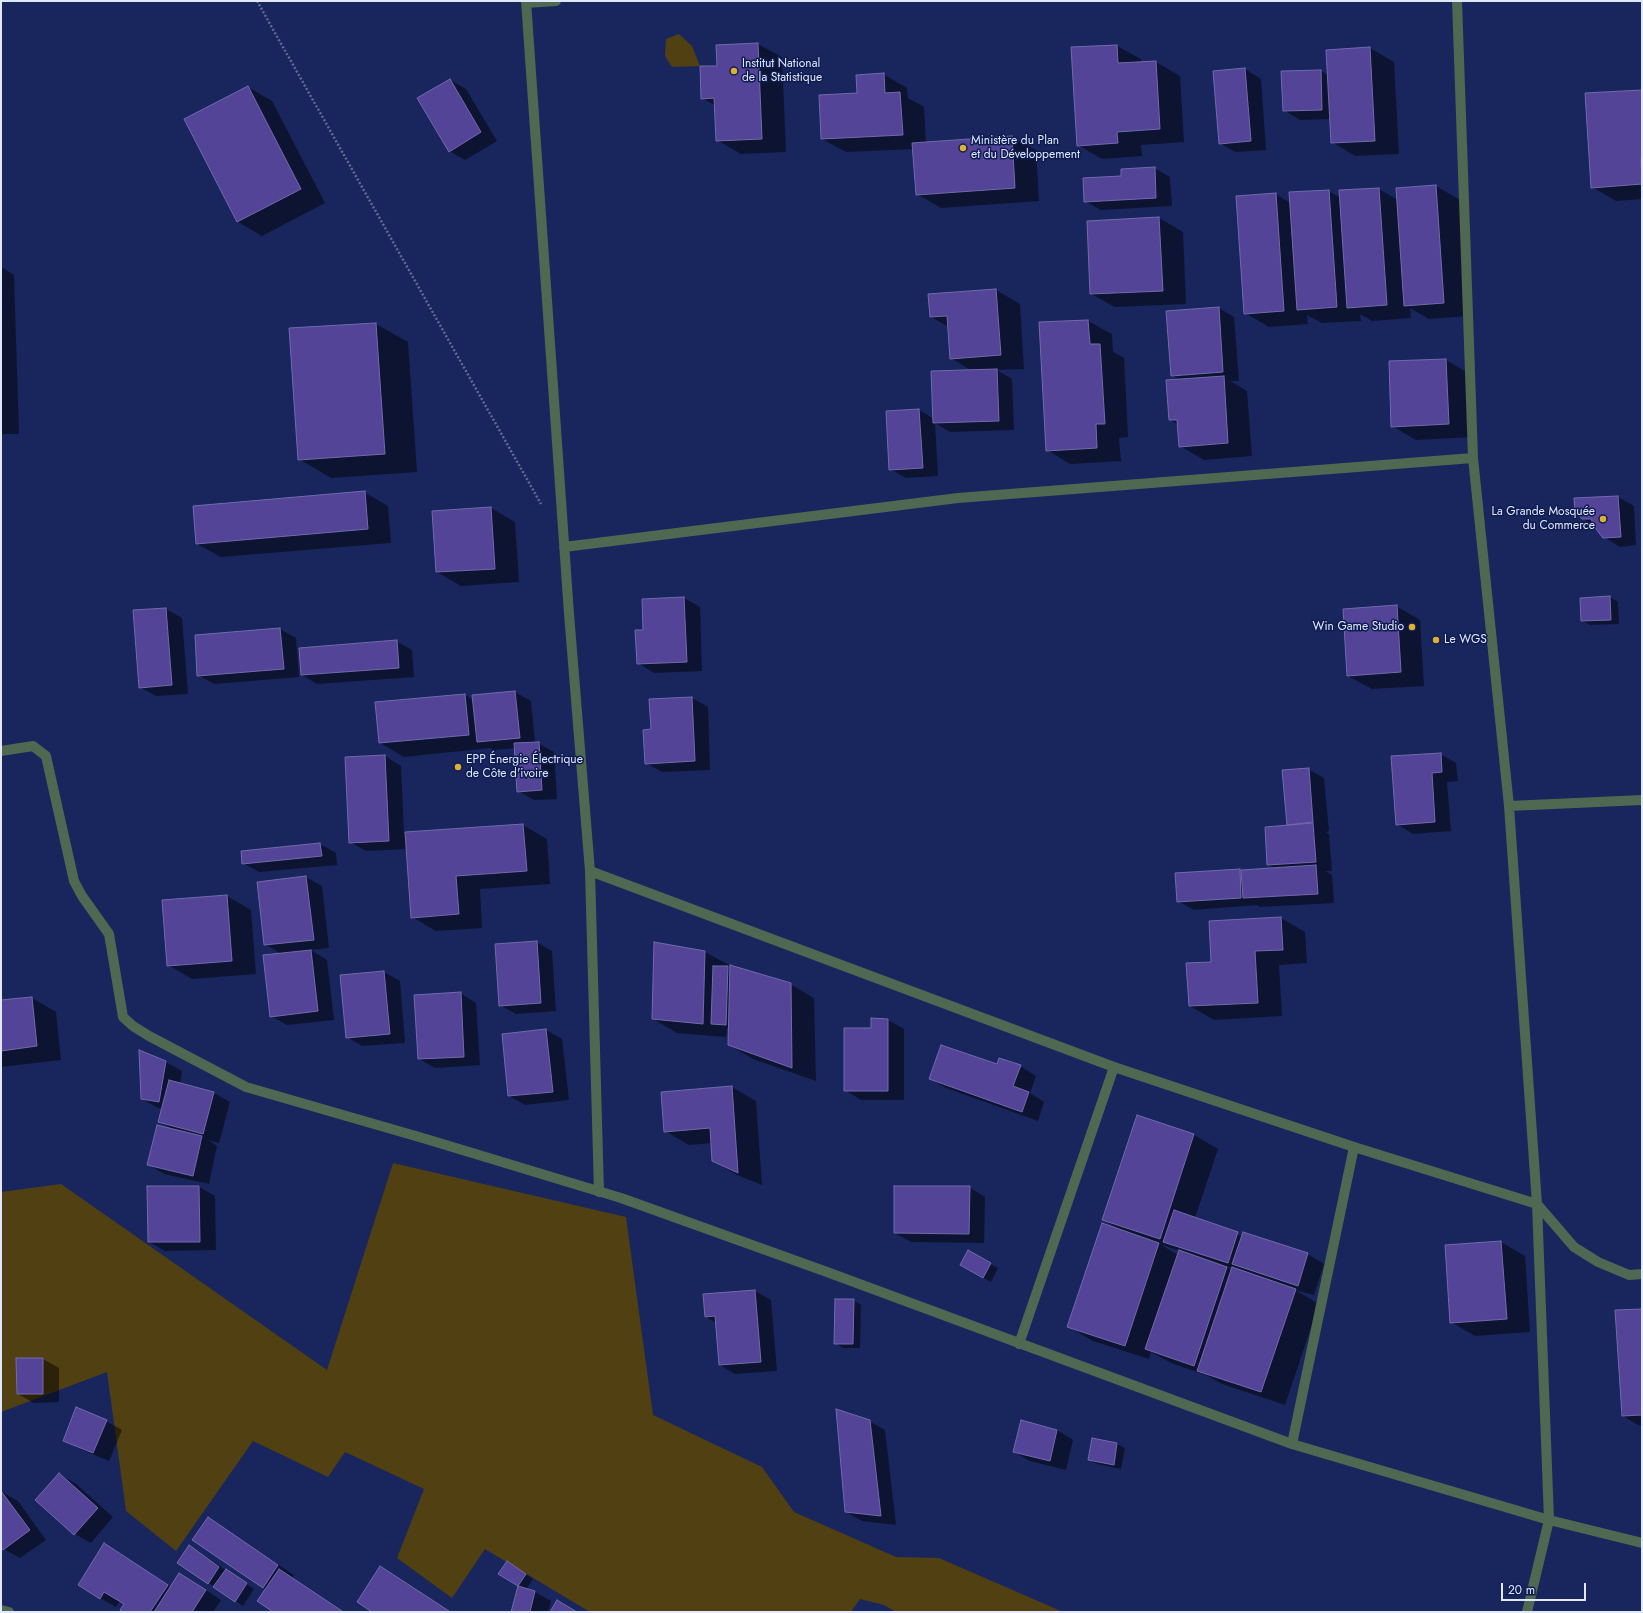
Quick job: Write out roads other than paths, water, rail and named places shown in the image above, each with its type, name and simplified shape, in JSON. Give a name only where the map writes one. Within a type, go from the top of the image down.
[{"type":"street","points":[[556,1],[526,2],[564,547],[590,871],[599,1192]]},
{"type":"street","points":[[1458,1],[1473,458],[1509,806],[1537,1204],[1549,1520],[1527,1612]]},
{"type":"street","points":[[564,547],[958,498],[1473,458]]},
{"type":"street","points":[[1,751],[33,746],[46,756],[74,881],[82,896],[109,934],[123,1017],[133,1026],[246,1087],[426,1139],[621,1198],[1292,1444],[1549,1520],[1642,1543]]},
{"type":"street","points":[[1509,806],[1642,800]]},
{"type":"street","points":[[590,871],[1114,1067],[1354,1147],[1537,1204],[1574,1247],[1598,1262],[1617,1270],[1629,1274],[1642,1274]]},
{"type":"street","points":[[1019,1344],[1114,1067]]},
{"type":"street","points":[[1292,1444],[1354,1147]]},
{"type":"street","points":[[1,1610],[9,1612]]},
{"type":"place","name":"Institut National de la Statistique","points":[[734,71]]},
{"type":"place","name":"Ministère du Plan et du Développement","points":[[963,148]]},
{"type":"place","name":"La Grande Mosquée du Commerce","points":[[1603,519]]},
{"type":"place","name":"Win Game Studio","points":[[1412,627]]},
{"type":"place","name":"Le WGS","points":[[1436,640]]},
{"type":"place","name":"EPP Énergie Électrique de Côte d'ivoire","points":[[458,767]]}]
